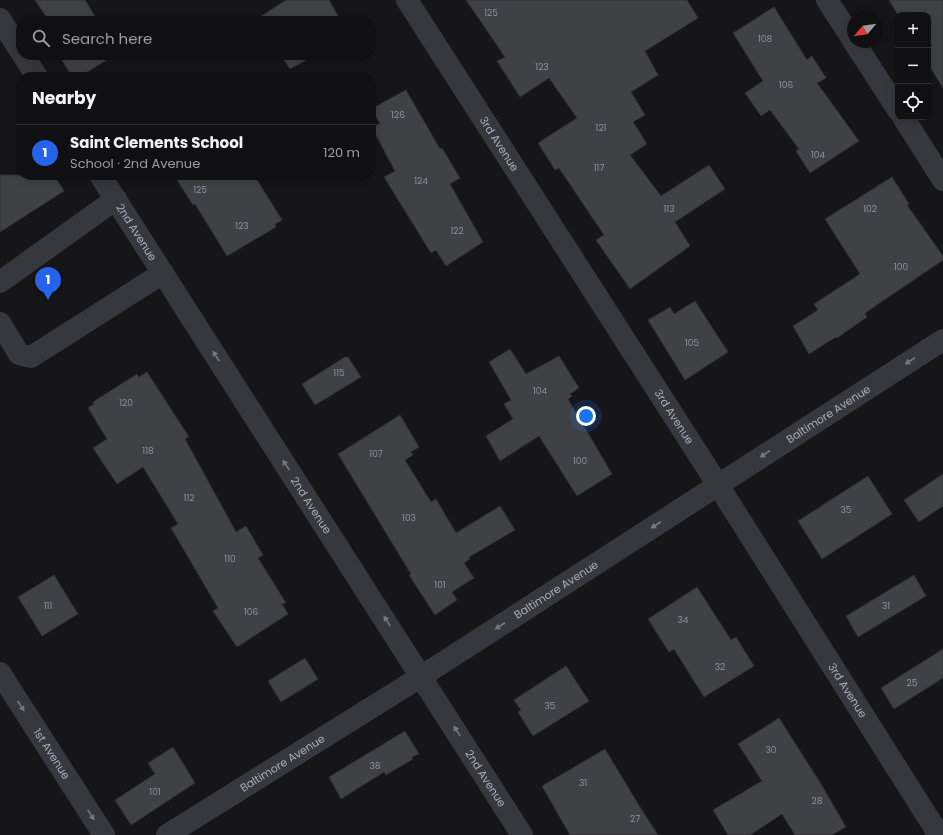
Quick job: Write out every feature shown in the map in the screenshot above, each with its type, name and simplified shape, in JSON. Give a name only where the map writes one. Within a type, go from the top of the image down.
[{"type":"street","name":"3rd Avenue","points":[[407,0],[718,485],[939,835]]},
{"type":"street","points":[[827,0],[847,30]]},
{"type":"street","points":[[0,19],[16,44]]},
{"type":"street","points":[[858,48],[895,105]]},
{"type":"street","points":[[26,60],[34,72]]},
{"type":"street","points":[[905,120],[943,180]]},
{"type":"street","name":"2nd Avenue","points":[[103,180],[422,676],[522,835]]},
{"type":"street","points":[[0,282],[116,199]]},
{"type":"street","points":[[1,328],[19,354],[31,357],[163,273]]},
{"type":"street","name":"Baltimore Avenue","points":[[167,835],[422,676],[943,340]]},
{"type":"street","name":"1st Avenue","points":[[0,673],[104,835]]},
{"type":"building","points":[[35,0],[85,0],[95,16],[46,16]]},
{"type":"building","points":[[286,0],[329,0],[338,16],[262,16]]},
{"type":"building","points":[[466,0],[687,0],[698,18],[645,51],[658,75],[631,92],[645,115],[633,122],[647,144],[630,155],[661,196],[709,165],[725,189],[675,222],[690,246],[630,289],[596,240],[604,235],[559,168],[555,170],[538,143],[577,118],[549,78],[520,97],[497,61],[505,57]]},
{"type":"building","points":[[889,0],[943,0],[943,88],[931,69],[931,12],[896,12]]},
{"type":"building","points":[[774,7],[807,60],[812,56],[826,78],[817,83],[859,141],[810,173],[796,151],[799,149],[770,110],[761,116],[745,93],[763,81],[733,33]]},
{"type":"building","points":[[62,60],[107,60],[87,72],[69,72]]},
{"type":"building","points":[[284,60],[306,60],[290,69]]},
{"type":"building","points":[[406,90],[440,149],[442,148],[460,178],[450,184],[483,242],[446,266],[436,250],[431,253],[384,177],[395,171],[376,135],[376,126],[380,123],[376,117],[376,106]]},
{"type":"building","points":[[0,175],[16,175],[16,180],[57,180],[64,191],[0,232]]},
{"type":"building","points":[[892,177],[909,204],[907,205],[943,256],[943,260],[865,313],[867,317],[837,338],[836,337],[809,354],[793,326],[818,310],[814,304],[860,274],[825,219]]},
{"type":"building","points":[[177,180],[257,180],[282,220],[275,224],[276,227],[227,256],[195,204],[193,205]]},
{"type":"building","points":[[695,301],[728,352],[685,380],[648,320],[670,307],[674,314]]},
{"type":"building","points":[[510,349],[526,374],[559,356],[579,388],[570,394],[572,396],[568,399],[612,474],[577,496],[539,436],[500,461],[486,436],[513,419],[504,404],[511,400],[489,362]]},
{"type":"building","points":[[345,357],[348,357],[361,377],[315,405],[302,384]]},
{"type":"building","points":[[147,372],[189,437],[185,439],[236,532],[246,526],[263,555],[258,558],[286,603],[282,604],[288,614],[237,647],[213,611],[218,608],[171,528],[178,524],[143,467],[117,484],[93,448],[107,439],[88,408],[94,404],[93,402],[137,374],[139,377]]},
{"type":"building","points":[[400,415],[419,447],[411,452],[413,455],[405,460],[431,502],[436,499],[456,533],[500,506],[515,530],[469,557],[470,559],[464,563],[474,578],[452,592],[457,600],[435,615],[409,575],[411,574],[338,454]]},
{"type":"building","points":[[943,474],[943,506],[919,522],[904,500]]},
{"type":"building","points":[[868,476],[892,514],[822,559],[798,521]]},
{"type":"building","points":[[54,575],[78,614],[42,636],[18,597]]},
{"type":"building","points":[[914,575],[926,596],[858,637],[846,616]]},
{"type":"building","points":[[697,587],[731,640],[736,637],[754,666],[704,697],[674,649],[669,652],[648,619]]},
{"type":"building","points":[[943,649],[943,678],[894,709],[881,688]]},
{"type":"building","points":[[305,658],[318,679],[281,702],[268,681]]},
{"type":"building","points":[[566,666],[589,701],[533,736],[518,712],[521,710],[514,700]]},
{"type":"building","points":[[779,718],[821,784],[846,827],[832,835],[795,835],[782,814],[750,835],[728,835],[713,810],[762,781],[738,744]]},
{"type":"building","points":[[405,731],[419,754],[412,757],[413,759],[386,775],[384,772],[341,799],[329,777]]},
{"type":"building","points":[[173,747],[195,783],[131,825],[115,800],[155,774],[148,763]]},
{"type":"building","points":[[605,749],[658,835],[570,835],[542,786]]},
{"type":"place","name":"Saint Clements School","points":[[48,300]]}]
